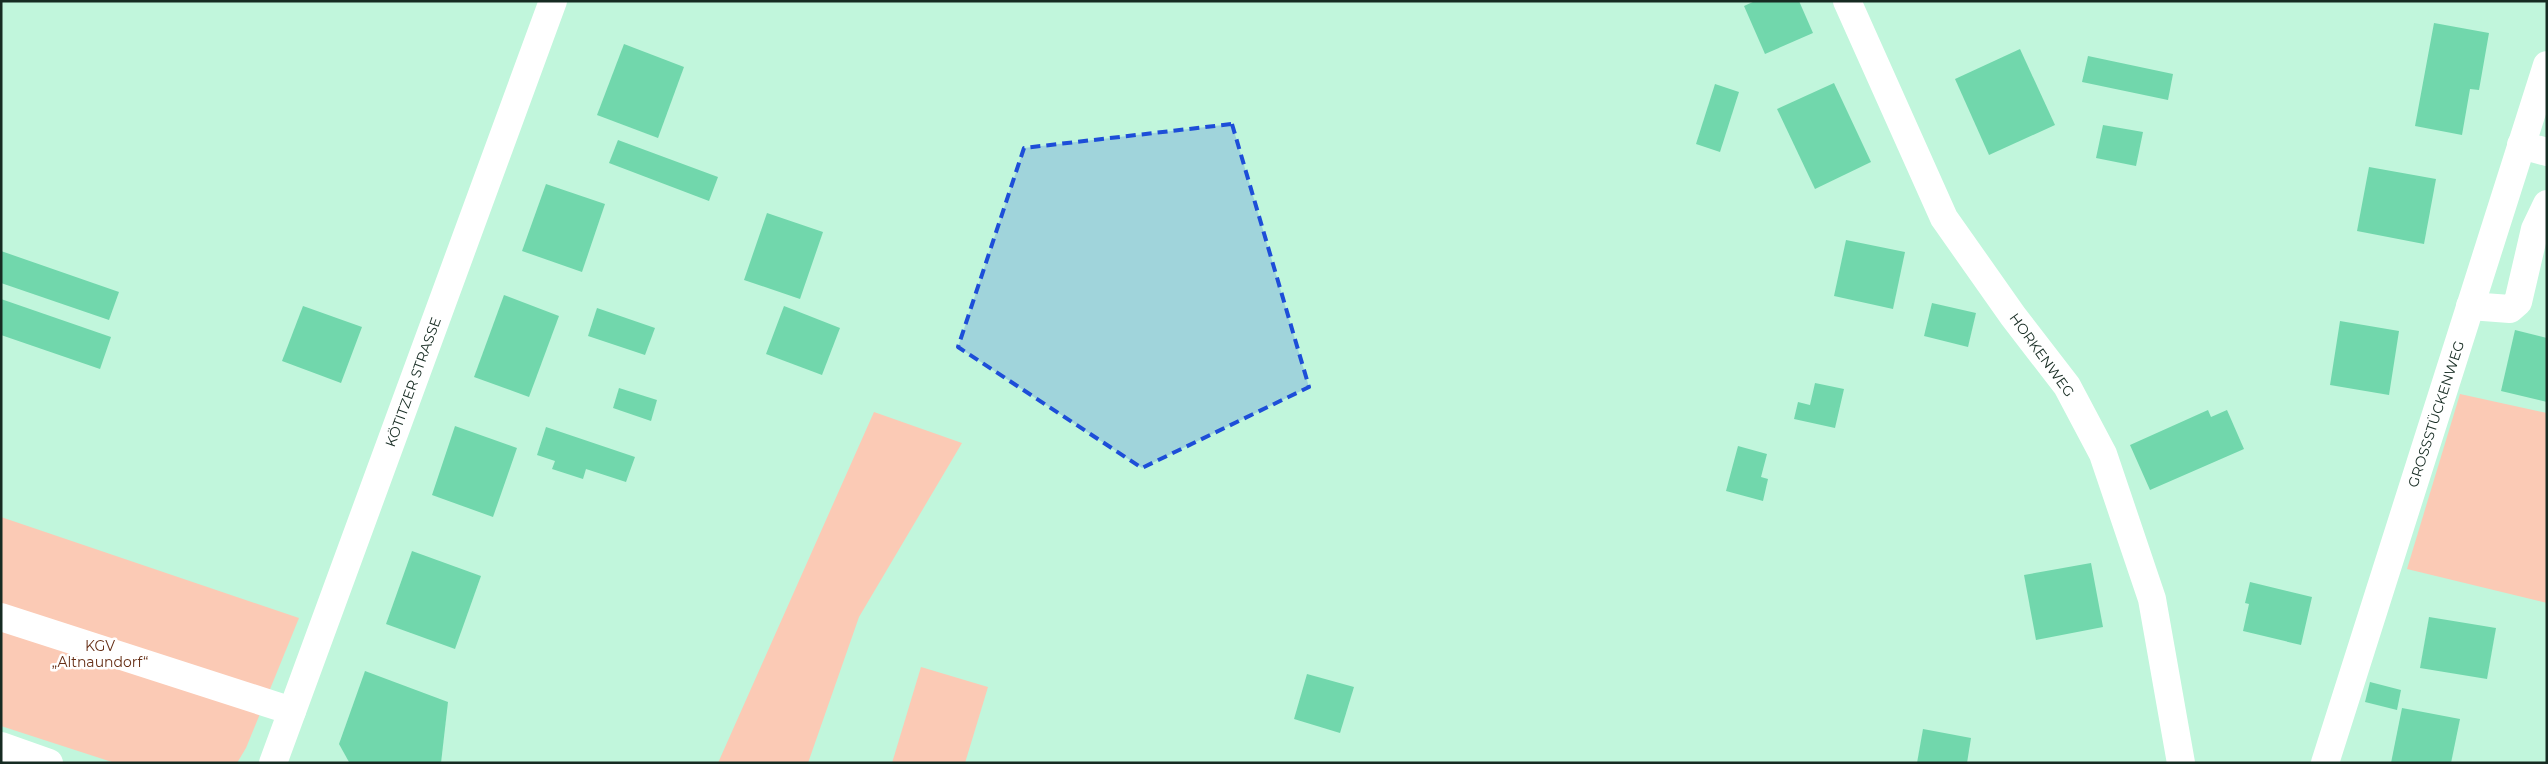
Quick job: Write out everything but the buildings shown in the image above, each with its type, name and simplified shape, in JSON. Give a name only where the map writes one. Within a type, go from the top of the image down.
[{"type":"street","name":"KÖTITZER STRASSE","points":[[273,763],[553,1]]},
{"type":"street","name":"HORKENWEG","points":[[1847,1],[1944,218],[2013,316],[2067,386],[2103,454],[2152,599],[2181,763]]},
{"type":"street","name":"GROSSSTÜCKENWEG","points":[[2325,763],[2470,306],[2534,149],[2547,65]]},
{"type":"street","points":[[2470,306],[2510,309],[2518,302],[2535,229],[2547,204]]},
{"type":"street","points":[[1,617],[292,712]]},
{"type":"street","points":[[1,746],[48,763]]},
{"type":"highlighted area","points":[[1232,124],[1309,387],[1142,468],[958,347],[1024,148]]},
{"type":"green space","points":[[2460,394],[2547,413],[2547,603],[2407,569]]},
{"type":"green space","points":[[874,412],[962,443],[859,617],[808,763],[718,763]]},
{"type":"green space","name":"KGV „Altnaundorf“","points":[[1,517],[299,618],[246,748],[237,763],[115,763],[1,726]]},
{"type":"green space","points":[[921,667],[988,687],[965,763],[892,763]]}]
